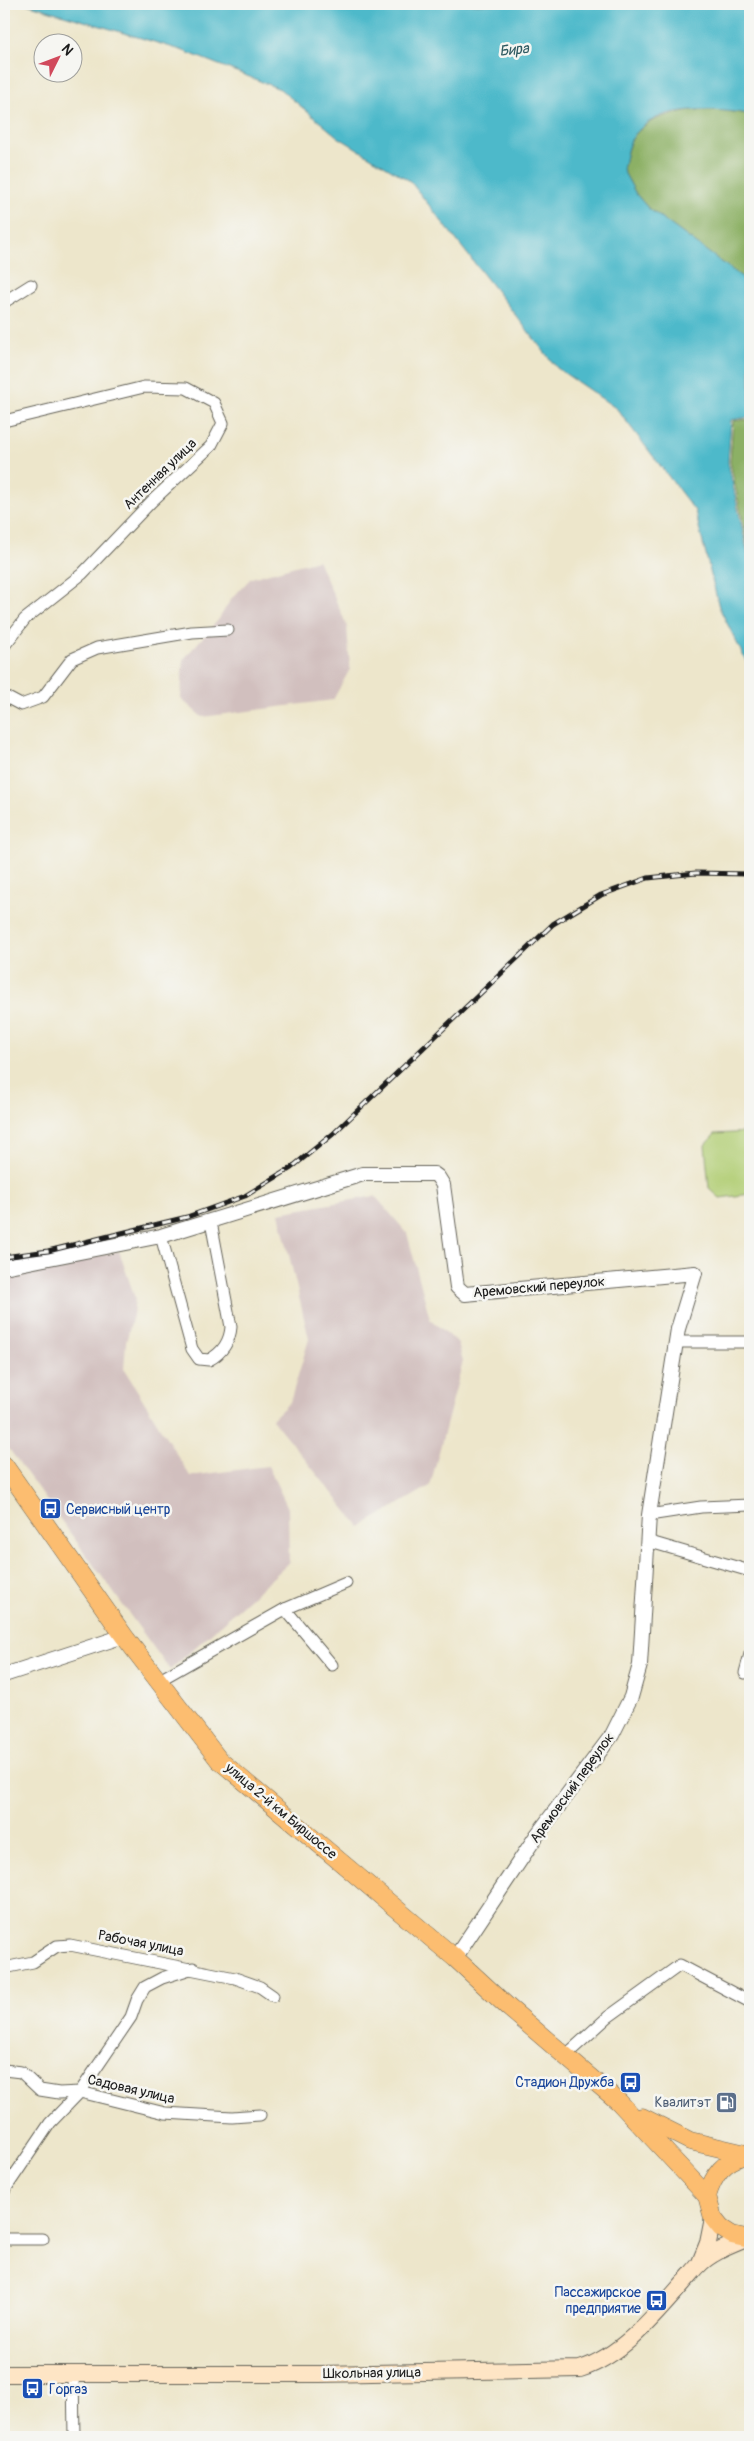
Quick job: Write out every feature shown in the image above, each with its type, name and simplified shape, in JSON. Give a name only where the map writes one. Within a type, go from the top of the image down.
[{"type":"main road","name":"улица 2-й км Биршоссе","points":[[4,1465],[124,1636],[219,1760],[455,1958],[508,2007],[619,2102]]},
{"type":"main road","points":[[619,2102],[652,2124],[690,2141],[747,2155]]},
{"type":"main road","points":[[619,2102],[707,2196],[713,2218],[708,2243],[699,2265]]},
{"type":"main road","points":[[707,2196],[712,2181],[723,2165],[747,2155]]},
{"type":"main road","points":[[713,2218],[732,2235],[748,2239]]},
{"type":"main road","points":[[699,2265],[712,2255],[748,2239]]},
{"type":"main road","name":"Школьная улица","points":[[4,2374],[320,2374],[580,2369],[595,2364],[617,2349],[648,2320],[699,2265]]},
{"type":"street","points":[[4,302],[31,285]]},
{"type":"street","name":"Антенная улица","points":[[4,421],[144,387],[186,388],[214,403],[223,423],[211,446],[151,502],[82,574],[25,619],[4,646]]},
{"type":"street","points":[[4,696],[21,705],[43,697],[72,659],[97,648],[192,632],[228,630]]},
{"type":"street","name":"Аремовский переулок","points":[[4,1267],[161,1236],[363,1174],[434,1174],[442,1185],[457,1286],[465,1294],[695,1273],[676,1342],[649,1515],[640,1665],[631,1697],[612,1735],[537,1835],[455,1958]]},
{"type":"street","points":[[161,1236],[192,1350],[198,1359],[209,1360],[223,1349],[229,1338],[231,1327],[211,1222]]},
{"type":"street","points":[[676,1342],[750,1342]]},
{"type":"street","points":[[649,1515],[701,1507],[750,1505]]},
{"type":"street","points":[[648,1541],[750,1571]]},
{"type":"street","points":[[158,1681],[285,1609],[346,1583]]},
{"type":"street","points":[[285,1609],[332,1665]]},
{"type":"street","points":[[4,1675],[124,1636]]},
{"type":"street","points":[[745,1673],[750,1654]]},
{"type":"street","name":"Рабочая улица","points":[[4,1968],[33,1962],[57,1946],[70,1945],[193,1968],[235,1978],[260,1987],[273,1996]]},
{"type":"street","points":[[566,2055],[608,2017],[680,1965],[750,2002]]},
{"type":"street","points":[[4,2191],[50,2123],[80,2092],[131,2017],[137,2000],[145,1987],[162,1978],[193,1968]]},
{"type":"street","name":"Садовая улица","points":[[4,2070],[21,2072],[40,2090],[59,2093],[80,2092],[165,2113],[232,2117],[260,2115]]},
{"type":"street","points":[[4,2239],[43,2239]]},
{"type":"street","points":[[73,2373],[74,2437]]},
{"type":"shaded area","points":[[318,560],[347,626],[350,669],[333,700],[202,717],[181,699],[183,660],[219,619],[231,599],[251,578]]},
{"type":"shaded area","points":[[375,1196],[407,1233],[430,1319],[458,1343],[463,1361],[430,1486],[360,1527],[272,1419],[290,1402],[309,1339],[279,1213]]},
{"type":"shaded area","points":[[119,1251],[135,1298],[126,1342],[124,1369],[190,1476],[268,1466],[288,1508],[289,1563],[170,1670],[4,1442],[4,1276]]},
{"type":"green space","points":[[690,110],[719,110],[750,114],[750,283],[648,208],[636,194],[623,170],[630,142],[637,132],[657,119]]},
{"type":"green space","points":[[750,419],[750,556],[730,462],[733,421]]},
{"type":"green space","points":[[750,1132],[750,1194],[720,1198],[709,1188],[705,1145],[715,1134]]},
{"type":"water","name":"Бира","points":[[27,4],[750,4],[750,114],[719,110],[686,110],[669,113],[655,119],[641,127],[631,140],[623,170],[636,194],[648,208],[750,283],[750,417],[731,420],[728,462],[750,564],[750,669],[719,607],[695,511],[617,409],[557,368],[410,181],[338,137],[280,89],[181,50]]},
{"type":"railway","points":[[4,1257],[48,1251],[187,1217],[245,1196],[291,1168],[333,1134],[553,924],[601,895],[648,878],[696,873],[747,874]]},
{"type":"place","name":"Сервисный центр","points":[[50,1509]]},
{"type":"place","name":"Стадион Дружба","points":[[630,2082]]},
{"type":"place","name":"Квалитэт","points":[[727,2102]]},
{"type":"place","name":"Пассажирское предприятие","points":[[657,2300]]},
{"type":"place","name":"Горгаз","points":[[33,2389]]}]
